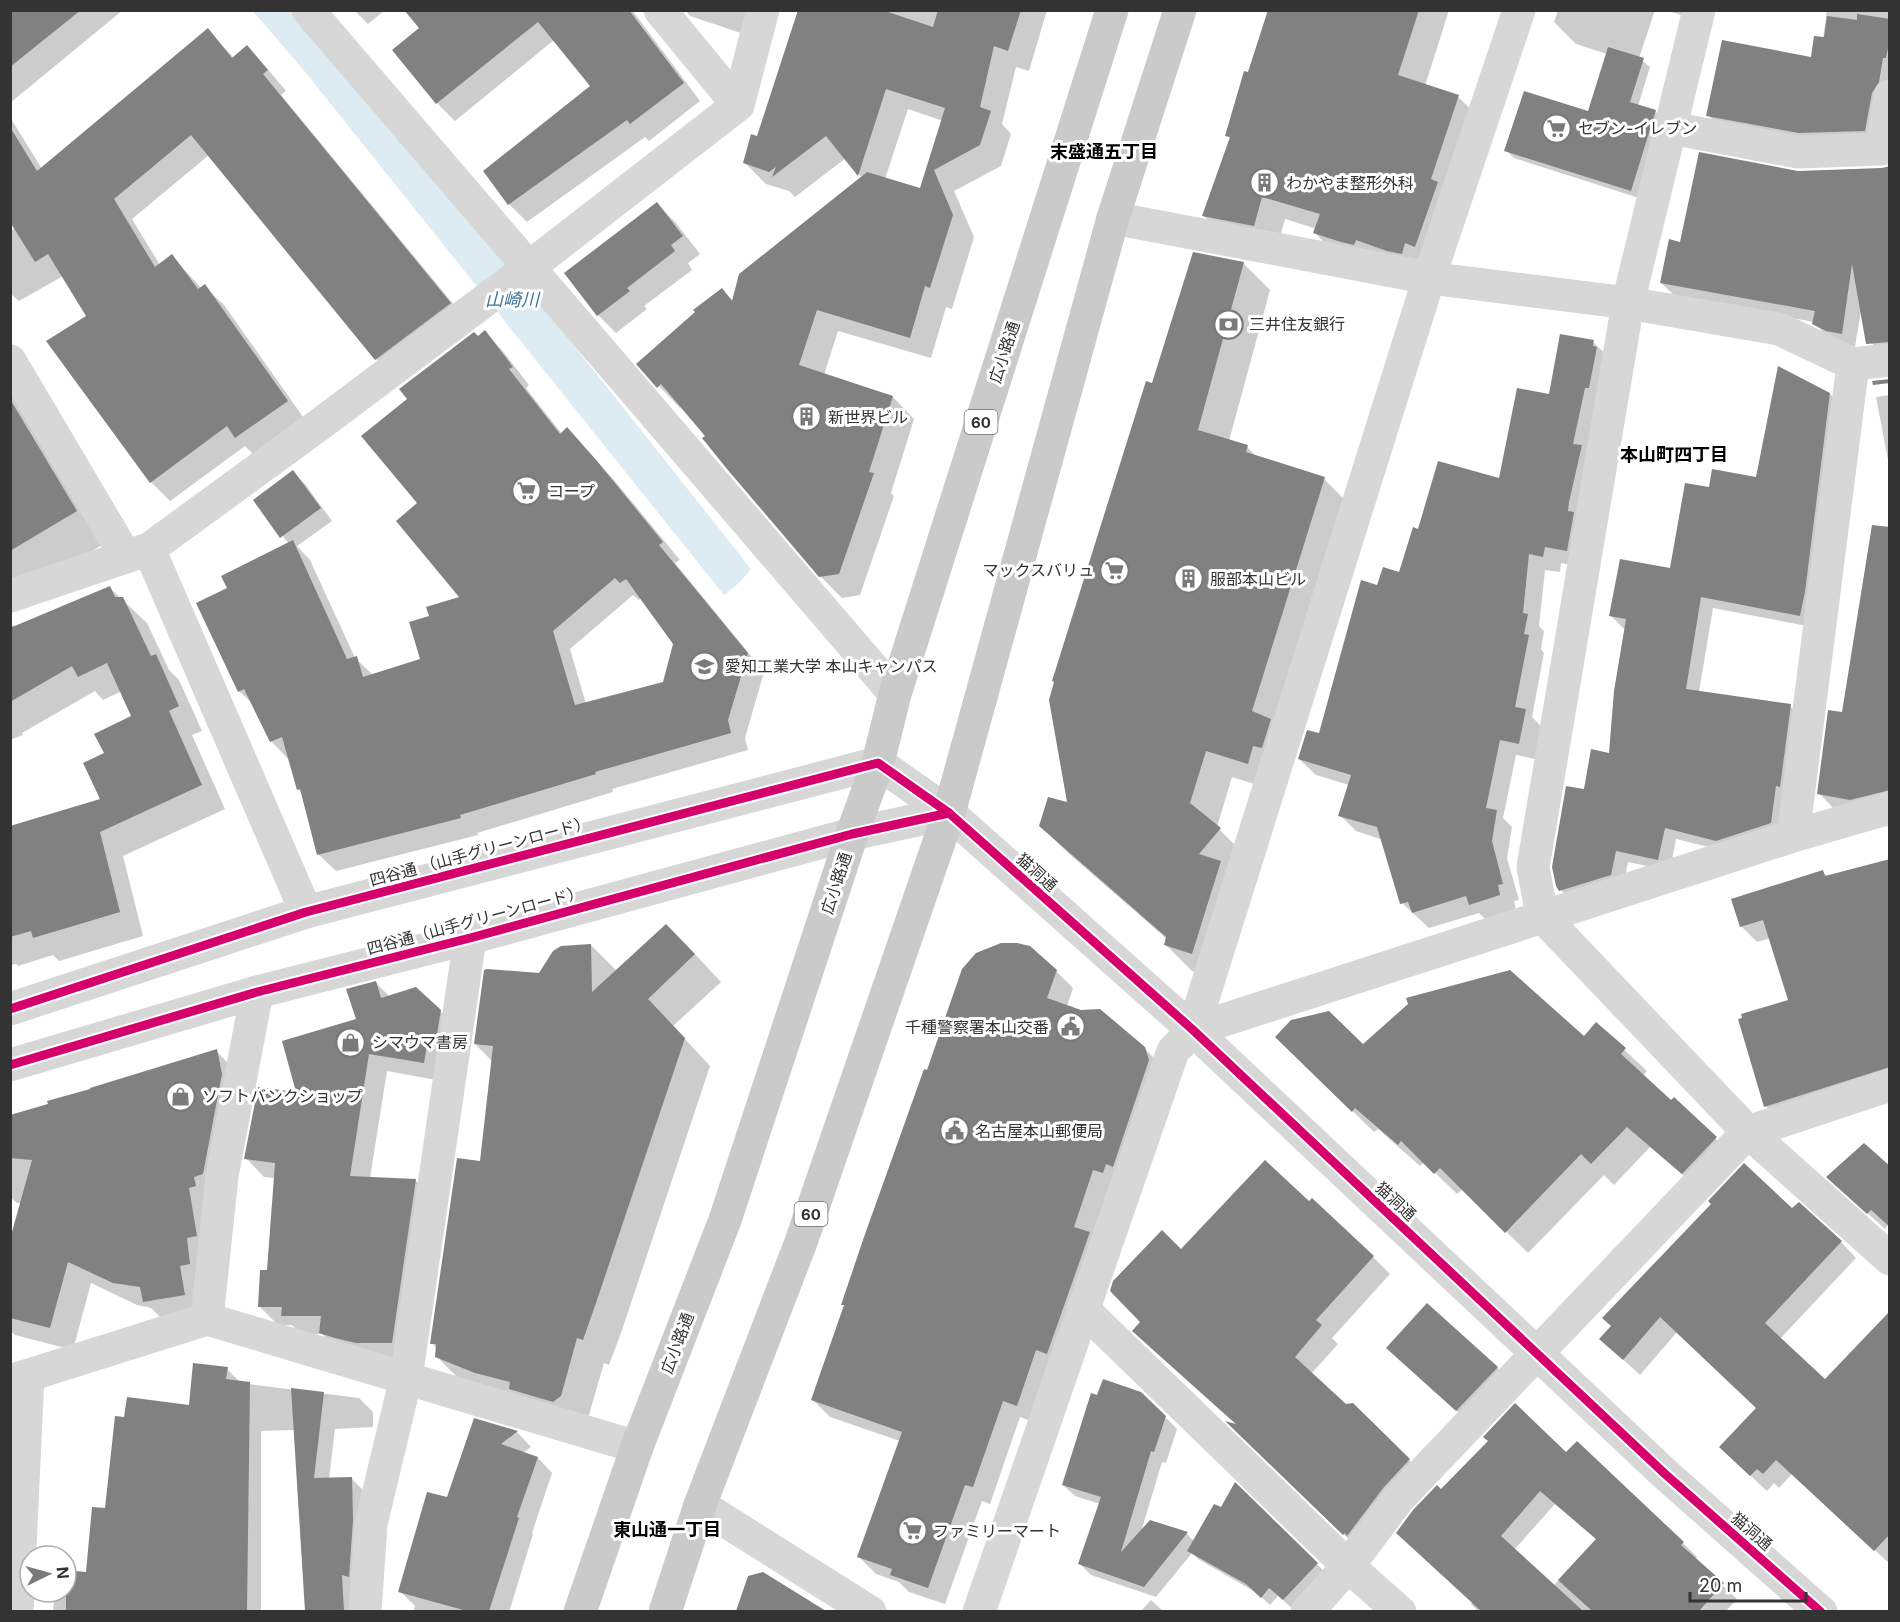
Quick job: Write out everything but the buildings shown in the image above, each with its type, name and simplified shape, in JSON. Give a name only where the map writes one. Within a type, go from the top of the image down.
[{"type":"main road","name":"広小路通","points":[[580,1611],[637,1447],[725,1220],[852,834],[878,763],[895,694],[1113,10]]},
{"type":"main road","name":"60","points":[[665,1611],[700,1505],[801,1242],[949,813],[1113,218],[1180,10]]},
{"type":"street","points":[[308,10],[527,269],[895,694]]},
{"type":"street","points":[[660,10],[738,105]]},
{"type":"street","points":[[10,596],[138,553],[323,422],[527,269],[738,105],[762,10]]},
{"type":"street","points":[[979,1611],[1173,1051],[1193,1030],[1429,278],[1519,10]]},
{"type":"street","points":[[1700,10],[1628,303],[1533,867],[1542,916],[1748,1132],[1890,1259]]},
{"type":"street","points":[[1671,128],[1798,152],[1881,149],[1890,96]]},
{"type":"street","points":[[1113,218],[1429,278],[1628,303],[1779,329],[1853,363],[1890,360]]},
{"type":"street","points":[[10,361],[138,553],[306,912]]},
{"type":"street","points":[[1793,836],[1853,363]]},
{"type":"street","points":[[878,763],[949,813]]},
{"type":"street","name":"四谷通 （山手グリーンロード）","points":[[10,1009],[306,912],[878,763]]},
{"type":"street","points":[[1193,1030],[1793,836],[1890,808]]},
{"type":"street","name":"四谷通（山手グリーンロード）","points":[[10,1065],[257,992],[470,938],[852,834],[949,813]]},
{"type":"street","name":"猫洞通","points":[[949,813],[1193,1030],[1664,1473],[1821,1611]]},
{"type":"street","points":[[365,1611],[371,1524],[406,1378],[470,938]]},
{"type":"street","points":[[207,1319],[222,1176],[257,992]]},
{"type":"street","points":[[1306,1611],[1348,1566],[1399,1498],[1748,1132],[1890,1085]]},
{"type":"street","points":[[1083,1309],[1348,1566],[1400,1611]]},
{"type":"street","points":[[17,1611],[19,1378],[207,1319],[637,1447]]},
{"type":"street","points":[[700,1505],[870,1611]]},
{"type":"water","name":"山崎川","points":[[253,11],[290,11],[526,285],[751,569],[740,582],[724,595],[302,68]]},
{"type":"cycle path","points":[[10,1009],[306,912],[878,763],[949,813],[1193,1030],[1664,1473],[1821,1612]]},
{"type":"cycle path","points":[[10,1065],[257,992],[470,938],[852,834],[949,813]]},
{"type":"place","name":"セブン-イレブン","points":[[1557,128]]},
{"type":"place","name":"わかやま整形外科","points":[[1265,183]]},
{"type":"place","name":"三井住友銀行","points":[[1228,324]]},
{"type":"place","name":"新世界ビル","points":[[807,417]]},
{"type":"place","name":"コープ","points":[[527,491]]},
{"type":"place","name":"マックスバリュ","points":[[1115,570]]},
{"type":"place","name":"服部本山ビル","points":[[1189,579]]},
{"type":"place","name":"愛知工業大学 本山キャンパス","points":[[704,666]]},
{"type":"place","name":"千種警察署本山交番","points":[[1070,1027]]},
{"type":"place","name":"シマウマ書房","points":[[351,1042]]},
{"type":"place","name":"ソフトバンクショップ","points":[[181,1096]]},
{"type":"place","name":"名古屋本山郵便局","points":[[954,1131]]},
{"type":"place","name":"ファミリーマート","points":[[912,1531]]},
{"type":"district","name":"末盛通五丁目","points":[[1104,151]]},
{"type":"district","name":"本山町四丁目","points":[[1674,454]]},
{"type":"district","name":"東山通一丁目","points":[[667,1529]]}]
